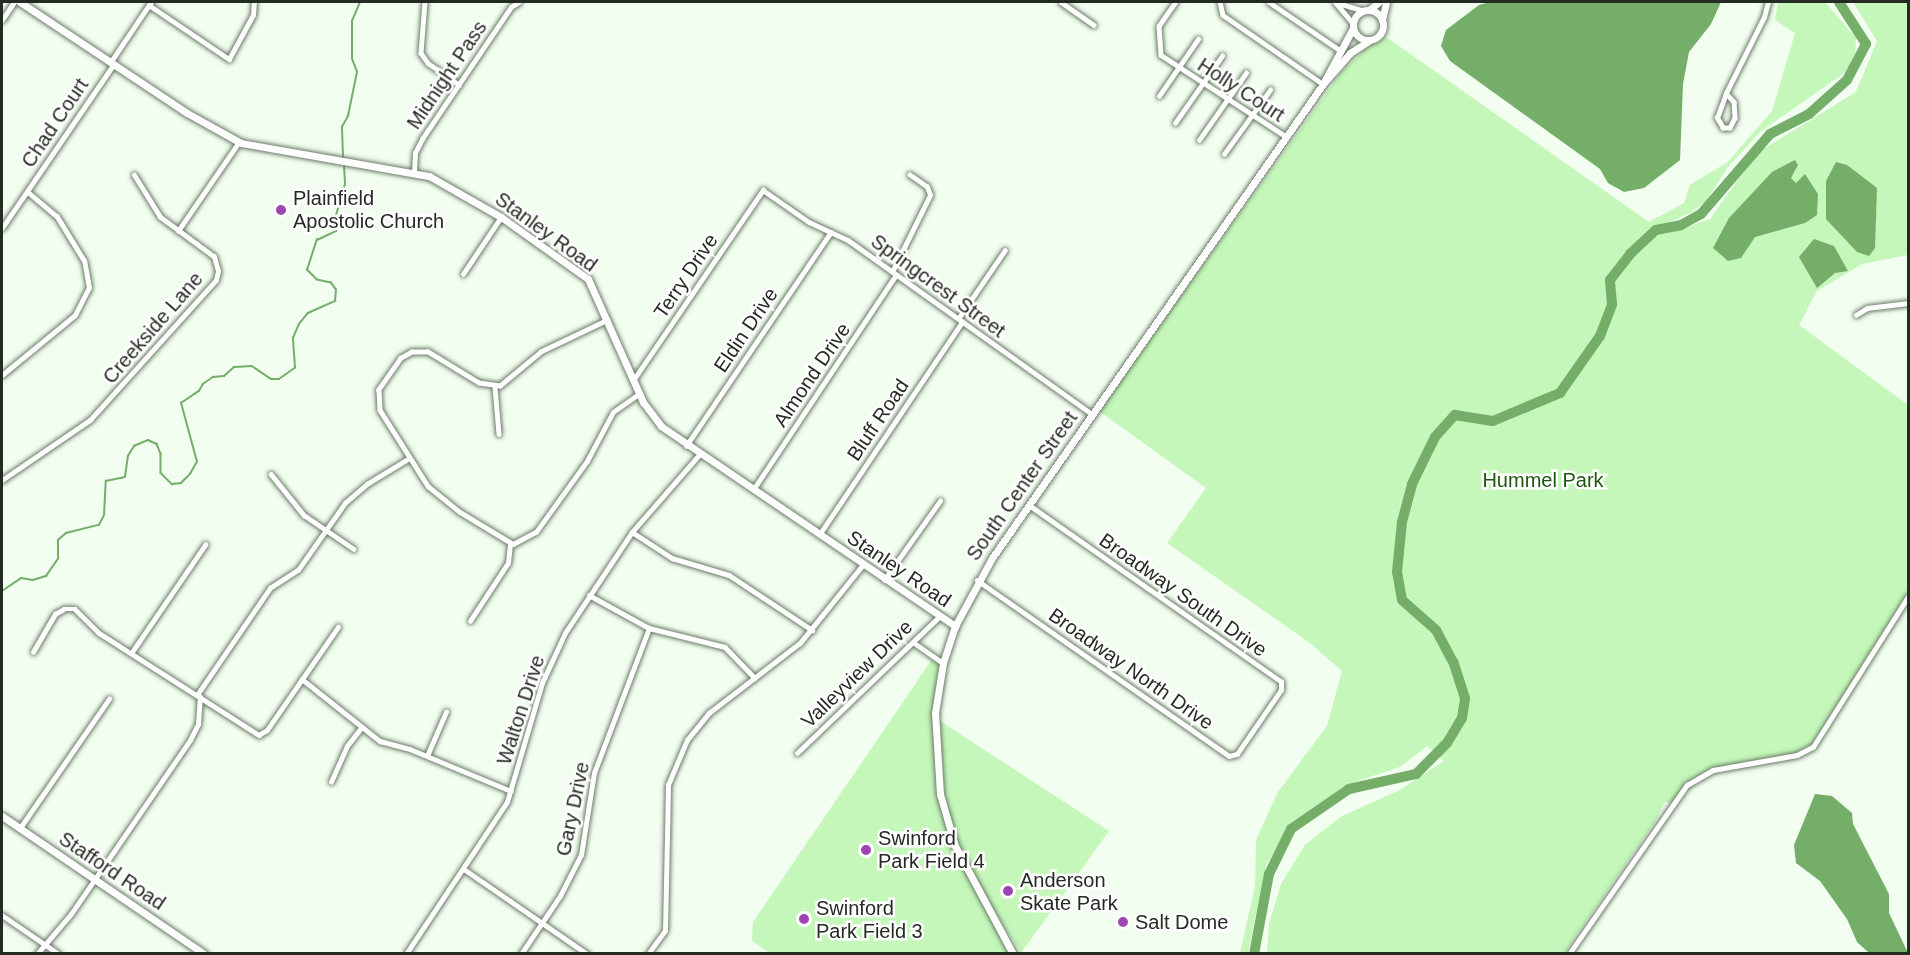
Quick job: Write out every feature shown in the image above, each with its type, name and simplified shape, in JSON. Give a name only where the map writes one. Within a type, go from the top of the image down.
[{"type":"street","points":[[2,20],[14,2]]},
{"type":"street","name":"Stanley Road","points":[[20,2],[112,64],[238,142],[414,172],[450,186],[501,217],[588,279],[639,394],[655,419],[699,455],[938,618],[955,626]]},
{"type":"street","points":[[150,4],[229,58],[253,15],[254,2]]},
{"type":"street","points":[[425,2],[421,53],[432,66],[459,85]]},
{"type":"street","name":"Midnight Pass","points":[[414,172],[418,146],[511,8],[519,2]]},
{"type":"street","points":[[1061,2],[1095,25]]},
{"type":"street","name":"Holly Court","points":[[1176,2],[1159,26],[1161,55],[1287,137]]},
{"type":"street","points":[[1220,2],[1221,13],[1323,84]]},
{"type":"street","points":[[1269,2],[1341,51]]},
{"type":"street","points":[[1335,2],[1366,10],[1382,20]]},
{"type":"street","points":[[1335,2],[1361,38],[1370,40],[1381,33],[1386,2]]},
{"type":"street","points":[[1353,26],[1366,10],[1379,2]]},
{"type":"street","points":[[1726,93],[1734,102],[1735,118],[1730,128],[1723,128],[1717,118],[1726,93],[1764,17],[1768,2]]},
{"type":"street","name":"Chad Court","points":[[2,228],[150,4]]},
{"type":"street","name":"South Center Street","points":[[1013,954],[969,874],[946,818],[934,742],[943,663],[955,626],[977,580],[1323,84],[1353,26]]},
{"type":"street","points":[[1159,96],[1198,39]]},
{"type":"street","name":"South Center Street","points":[[1323,84],[1350,53],[1370,40]]},
{"type":"street","points":[[1175,123],[1222,56]]},
{"type":"street","points":[[1199,140],[1246,73]]},
{"type":"street","points":[[1224,154],[1270,90]]},
{"type":"street","points":[[178,231],[238,142]]},
{"type":"street","name":"Creekside Lane","points":[[2,480],[90,420],[216,280],[218,271],[214,257],[178,231],[152,208],[135,175]]},
{"type":"street","name":"Almond Drive","points":[[753,491],[894,274],[930,195],[927,187],[910,175]]},
{"type":"street","name":"Springcrest Street","points":[[763,190],[894,274],[1092,414]]},
{"type":"street","name":"Terry Drive","points":[[634,379],[763,190]]},
{"type":"street","points":[[2,375],[75,315],[89,288],[84,261],[57,217],[27,192]]},
{"type":"street","points":[[463,274],[501,217]]},
{"type":"street","name":"Eldin Drive","points":[[686,446],[831,232]]},
{"type":"street","name":"Bluff Road","points":[[819,535],[1005,250]]},
{"type":"street","points":[[1856,315],[1867,308],[1908,303]]},
{"type":"street","points":[[608,320],[541,352],[510,380],[495,387],[479,383],[422,350],[401,358],[379,390],[377,399],[408,459],[447,503],[510,543],[527,540],[536,532],[587,461],[613,412],[639,394]]},
{"type":"street","points":[[495,387],[499,434]]},
{"type":"street","name":"Walton Drive","points":[[406,954],[464,869],[511,791],[542,683],[589,595],[632,532],[699,455]]},
{"type":"street","points":[[37,954],[71,914],[190,740],[198,724],[199,696],[270,588],[298,570],[359,490],[408,459]]},
{"type":"street","points":[[271,474],[297,508],[354,549]]},
{"type":"street","points":[[884,580],[940,501]]},
{"type":"street","name":"Broadway South Drive","points":[[1030,506],[1281,682],[1281,690],[1259,722]]},
{"type":"street","points":[[632,532],[672,558],[729,574],[812,630]]},
{"type":"street","points":[[470,621],[508,562],[510,543]]},
{"type":"street","points":[[132,652],[205,545]]},
{"type":"street","points":[[648,954],[659,943],[666,926],[666,819],[672,772],[696,726],[755,678],[782,660],[812,630],[862,566]]},
{"type":"street","name":"Broadway North Drive","points":[[977,580],[1229,756],[1237,754],[1259,722]]},
{"type":"street","points":[[589,595],[649,628],[719,644],[737,655],[755,678]]},
{"type":"street","points":[[1569,954],[1687,785],[1713,770],[1797,755],[1813,747],[1908,597]]},
{"type":"street","points":[[33,652],[55,614],[70,609],[199,696],[262,735],[338,627]]},
{"type":"street","name":"Valleyview Drive","points":[[797,753],[938,618]]},
{"type":"street","name":"Gary Drive","points":[[520,954],[542,923],[581,855],[594,773],[649,628]]},
{"type":"street","points":[[913,642],[943,663]]},
{"type":"street","points":[[302,679],[337,703],[361,728],[380,741],[427,756],[511,791]]},
{"type":"street","points":[[20,828],[109,699]]},
{"type":"street","points":[[427,756],[446,712]]},
{"type":"street","points":[[331,782],[347,746],[361,728]]},
{"type":"street","name":"Stafford Road","points":[[2,816],[204,954]]},
{"type":"street","points":[[464,869],[586,954]]},
{"type":"street","points":[[2,915],[59,954]]},
{"type":"green space","name":"Hummel Park","points":[[1778,2],[1825,2],[1856,38],[1855,61],[1846,72],[1761,131],[1728,167],[1706,201],[1692,212],[1657,228],[1666,234],[1710,219],[1757,153],[1856,92],[1877,41],[1853,2],[1908,2],[1908,255],[1862,264],[1817,291],[1799,325],[1908,405],[1908,591],[1828,726],[1811,745],[1792,755],[1713,770],[1673,803],[1665,802],[1655,822],[1564,953],[1267,953],[1269,924],[1281,884],[1305,845],[1342,816],[1398,791],[1444,761],[1427,746],[1400,767],[1346,785],[1293,822],[1266,865],[1248,953],[1240,953],[1255,886],[1256,840],[1278,792],[1327,726],[1342,671],[1310,643],[1167,543],[1206,488],[1099,411],[1342,71],[1382,34],[1649,222],[1684,203],[1690,185],[1728,162],[1772,111],[1795,33],[1775,20]]},
{"type":"green space","points":[[931,661],[943,663],[935,713],[941,795],[940,721],[1109,831],[1021,953],[962,859],[1013,953],[771,954],[752,941],[753,922]]},
{"type":"shaded area","points":[[1490,2],[1721,2],[1711,24],[1689,52],[1683,84],[1680,160],[1644,188],[1624,192],[1608,183],[1600,169],[1450,61],[1441,46],[1446,30],[1479,5]]},
{"type":"shaded area","points":[[1795,160],[1798,165],[1791,178],[1796,183],[1805,174],[1818,194],[1817,215],[1805,223],[1755,237],[1741,258],[1728,261],[1713,248],[1729,218],[1772,172]]},
{"type":"shaded area","points":[[1836,162],[1847,165],[1877,188],[1875,248],[1869,256],[1857,252],[1826,219],[1826,181]]},
{"type":"shaded area","points":[[1814,239],[1834,246],[1848,271],[1835,273],[1817,288],[1799,257]]},
{"type":"shaded area","points":[[1815,794],[1832,796],[1852,813],[1853,824],[1889,894],[1889,913],[1908,953],[1869,953],[1857,942],[1847,919],[1820,881],[1796,863],[1794,845]]},
{"type":"waterway","points":[[343,157],[342,127],[348,116],[357,72],[352,59],[352,21],[360,2]]},
{"type":"waterway","points":[[1254,954],[1269,874],[1291,829],[1349,789],[1416,774],[1447,743],[1462,718],[1465,698],[1453,662],[1436,630],[1402,600],[1397,572],[1402,522],[1412,484],[1435,437],[1455,415],[1493,421],[1560,393],[1600,336],[1612,304],[1610,280],[1630,254],[1656,230],[1681,225],[1701,214],[1770,134],[1809,114],[1847,80],[1866,44],[1839,2]]},
{"type":"waterway","points":[[2,591],[21,578],[33,580],[46,576],[58,559],[58,540],[66,533],[99,525],[104,515],[106,481],[125,477],[128,456],[134,446],[148,440],[157,444],[161,454],[161,473],[172,484],[181,483],[190,474],[197,462],[181,403],[199,391],[203,384],[213,377],[224,376],[234,367],[252,366],[271,379],[279,379],[295,368],[293,338],[299,324],[308,313],[335,301],[336,290],[331,283],[317,280],[307,270],[317,240],[336,231],[335,219],[345,184],[344,165]]},
{"type":"place","name":"Plainfield Apostolic Church","points":[[281,210]]},
{"type":"place","name":"Swinford Park Field 4","points":[[866,850]]},
{"type":"place","name":"Anderson Skate Park","points":[[1008,891]]},
{"type":"place","name":"Swinford Park Field 3","points":[[804,919]]},
{"type":"place","name":"Salt Dome","points":[[1123,922]]}]
